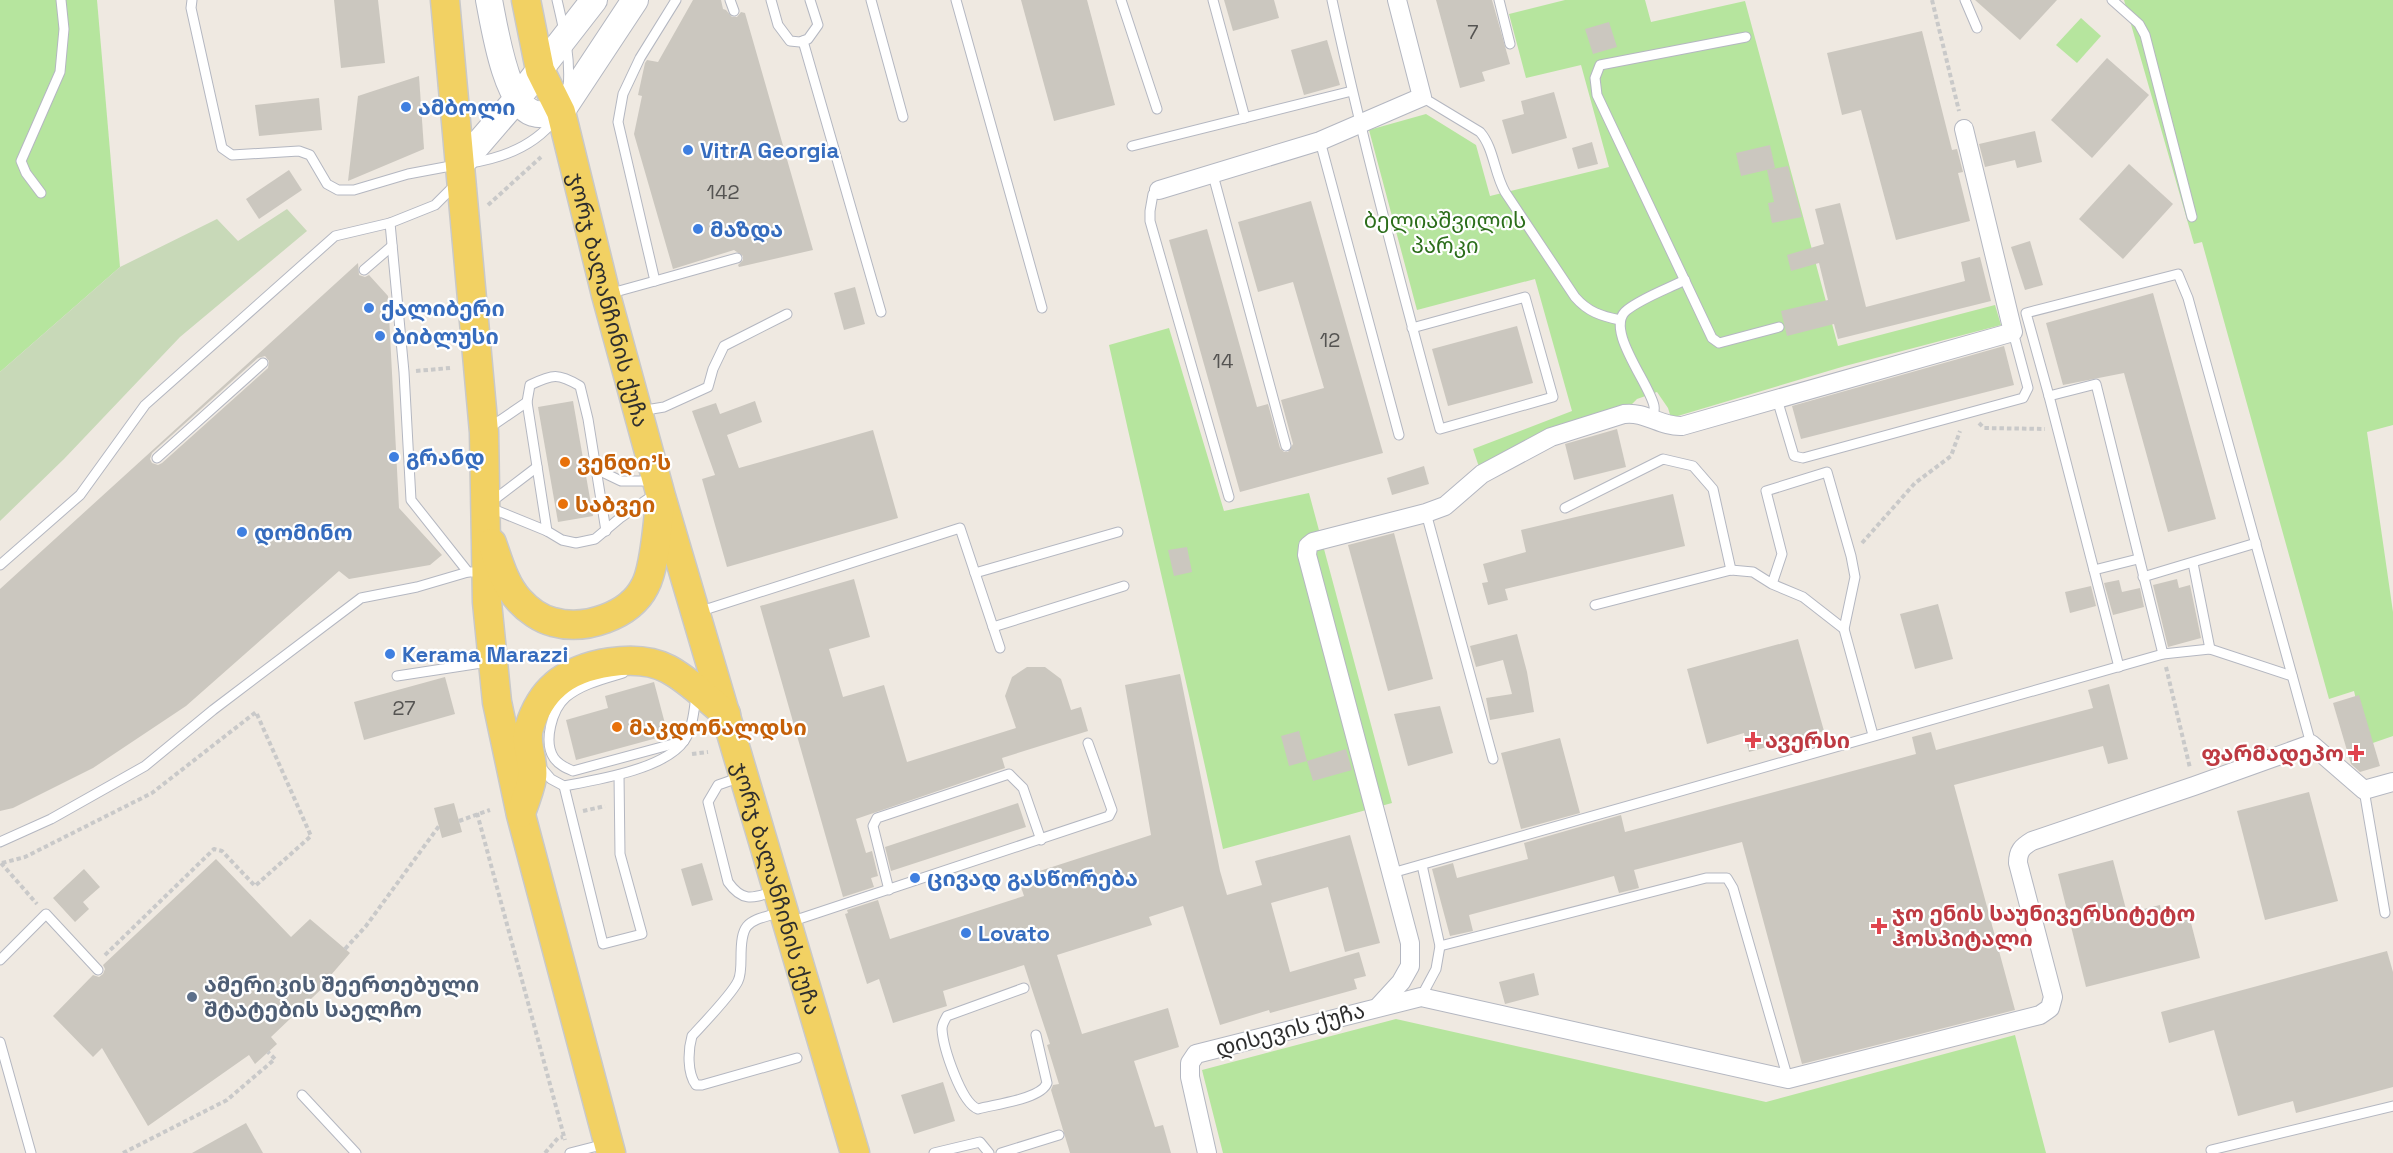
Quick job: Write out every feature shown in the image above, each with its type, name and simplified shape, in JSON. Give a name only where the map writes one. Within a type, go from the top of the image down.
[{"type":"main road","points":[[445,0],[484,432],[486,518],[477,572],[494,661],[499,714],[521,815],[610,1148]]},
{"type":"main road","points":[[489,0],[504,69],[518,99],[524,108],[532,113],[543,115],[561,112],[635,0]]},
{"type":"main road","name":"ჯორჯ ბალანჩინის ქუჩა","points":[[526,0],[540,70],[561,112],[606,295],[659,489],[855,1153]]},
{"type":"main road","points":[[461,171],[594,0]]},
{"type":"main road","points":[[486,518],[508,586],[520,601],[537,615],[552,622],[565,625],[590,622],[615,614],[634,600],[645,586],[650,572],[659,489]]},
{"type":"main road","points":[[521,815],[533,776],[528,730],[539,703],[555,685],[568,675],[611,663],[633,660],[648,662],[667,668],[682,677],[726,714]]},
{"type":"street","points":[[1159,190],[1320,141],[1359,122],[1422,97],[1397,0]]},
{"type":"street","points":[[1379,1006],[1401,982],[1410,966],[1410,943],[1307,555],[1308,546],[1314,542],[1445,506],[1482,474],[1551,437],[1624,414],[1635,412],[1663,424],[1682,426],[2013,332],[1964,129]]},
{"type":"street","points":[[1379,1006],[1421,997],[1788,1079],[2040,1015],[2050,1008],[2054,997],[2018,862],[2018,853],[2032,841],[2311,744],[2364,790],[2393,783]]},
{"type":"street","name":"დისევის ქუჩა","points":[[1207,1153],[1191,1077],[1190,1063],[1196,1054],[1379,1006]]},
{"type":"lane","points":[[41,193],[26,173],[21,161],[60,72],[64,29],[61,0]]},
{"type":"lane","points":[[192,0],[191,8],[222,148],[232,155],[299,151],[310,154],[327,184],[338,190],[354,190],[408,174],[461,171],[526,145],[546,132],[561,112],[569,76],[566,36],[557,0]]},
{"type":"lane","points":[[655,281],[618,122],[623,94],[636,67],[676,0]]},
{"type":"lane","points":[[730,0],[734,11]]},
{"type":"lane","points":[[771,0],[778,26],[790,41],[803,41],[815,32],[818,25],[810,0]]},
{"type":"lane","points":[[872,0],[903,117]]},
{"type":"lane","points":[[957,0],[1042,308]]},
{"type":"lane","points":[[1121,0],[1157,109]]},
{"type":"lane","points":[[1213,0],[1245,118]]},
{"type":"lane","points":[[1332,0],[1359,122],[1412,328],[1440,429],[1552,397],[1525,297],[1412,328]]},
{"type":"lane","points":[[1499,0],[1510,44]]},
{"type":"lane","points":[[1965,0],[1977,28]]},
{"type":"lane","points":[[2112,0],[2139,24],[2145,35],[2192,217]]},
{"type":"lane","points":[[1746,37],[1600,65],[1595,78],[1597,95],[1712,338],[1719,343],[1779,327]]},
{"type":"lane","points":[[803,41],[881,312]]},
{"type":"lane","points":[[1132,146],[1352,91]]},
{"type":"lane","points":[[1422,97],[1480,132],[1487,140],[1497,178],[1505,192],[1575,297],[1597,315],[1620,320]]},
{"type":"lane","points":[[1320,141],[1399,435]]},
{"type":"lane","points":[[0,566],[80,495],[145,405],[335,236],[390,223],[435,205],[461,171]]},
{"type":"lane","points":[[1213,175],[1287,446]]},
{"type":"lane","points":[[1159,190],[1154,194],[1151,202],[1150,221],[1229,497]]},
{"type":"lane","points":[[0,842],[51,819],[145,766],[213,710],[361,598],[477,572],[411,500],[404,372],[390,223]]},
{"type":"lane","points":[[364,270],[392,246]]},
{"type":"lane","points":[[606,295],[736,258]]},
{"type":"lane","points":[[2119,667],[2026,313],[2178,274],[2188,298],[2311,744]]},
{"type":"lane","points":[[1652,419],[1654,404],[1624,341],[1619,328],[1620,320],[1626,310],[1685,280]]},
{"type":"lane","points":[[638,411],[664,407],[708,387],[713,369],[724,346],[787,314]]},
{"type":"lane","points":[[1777,399],[1794,456],[1803,459],[2023,398],[2028,388],[2013,332]]},
{"type":"lane","points":[[157,458],[263,363]]},
{"type":"lane","points":[[547,531],[527,402],[530,385],[549,376],[563,377],[580,386],[606,531]]},
{"type":"lane","points":[[2049,396],[2096,384],[2163,654]]},
{"type":"lane","points":[[484,432],[527,402]]},
{"type":"lane","points":[[1565,508],[1663,459],[1693,466],[1713,489],[1731,570]]},
{"type":"lane","points":[[486,518],[537,467]]},
{"type":"lane","points":[[596,469],[621,481],[659,489]]},
{"type":"lane","points":[[1772,584],[1782,554],[1766,490],[1827,472],[1855,577],[1844,629],[1873,735]]},
{"type":"lane","points":[[486,518],[547,531],[562,540],[576,543],[595,539],[659,489]]},
{"type":"lane","points":[[1426,513],[1493,759]]},
{"type":"lane","points":[[696,613],[718,604],[960,528],[1000,648]]},
{"type":"lane","points":[[975,573],[1118,532]]},
{"type":"lane","points":[[2143,577],[2256,543]]},
{"type":"lane","points":[[2094,570],[2138,559]]},
{"type":"lane","points":[[2193,563],[2210,649]]},
{"type":"lane","points":[[1595,604],[1731,570],[1753,572],[1772,584],[1803,597],[1844,629]]},
{"type":"lane","points":[[993,627],[1124,586]]},
{"type":"lane","points":[[1392,873],[2163,654],[2210,649],[2292,676]]},
{"type":"lane","points":[[397,676],[494,661]]},
{"type":"lane","points":[[667,668],[627,672],[580,687],[564,698],[556,711],[549,745],[553,757],[562,766],[573,771],[684,741]]},
{"type":"lane","points":[[529,754],[551,779],[564,786],[619,775],[648,766],[684,741],[689,731],[697,691]]},
{"type":"lane","points":[[744,776],[718,785],[708,802],[728,882],[743,896],[810,917],[1109,816],[1112,810],[1088,742]]},
{"type":"lane","points":[[889,890],[873,826],[877,818],[1009,774],[1023,788],[1041,840]]},
{"type":"lane","points":[[564,786],[603,944],[642,934],[620,854],[619,775]]},
{"type":"lane","points":[[2364,790],[2385,913]]},
{"type":"lane","points":[[1421,997],[1436,969],[1440,945],[1422,865]]},
{"type":"lane","points":[[1440,945],[1706,878],[1727,878],[1733,888],[1788,1079]]},
{"type":"lane","points":[[782,908],[745,926],[741,939],[741,966],[738,982],[692,1036],[689,1045],[691,1078],[696,1085],[702,1085],[797,1058]]},
{"type":"lane","points":[[0,960],[46,914],[96,967]]},
{"type":"lane","points":[[1024,988],[947,1016],[944,1021],[942,1029],[949,1061],[972,1107],[978,1109],[1036,1095],[1045,1089],[1047,1083],[1036,1035]]},
{"type":"lane","points":[[0,1042],[31,1153]]},
{"type":"lane","points":[[302,1095],[356,1153]]},
{"type":"lane","points":[[2211,1150],[2393,1106]]},
{"type":"lane","points":[[1000,1153],[1059,1135]]},
{"type":"lane","points":[[934,1153],[980,1142],[989,1153]]},
{"type":"lane","points":[[572,1152],[610,1148]]},
{"type":"path","points":[[1932,0],[1964,129]]},
{"type":"path","points":[[485,208],[541,157]]},
{"type":"path","points":[[1851,556],[1915,483],[1951,456],[1966,414],[1984,428],[2058,429]]},
{"type":"path","points":[[2163,654],[2194,786]]},
{"type":"path","points":[[46,914],[1,863],[25,857],[152,793],[256,712],[311,836],[255,886],[222,851],[214,849],[96,967]]},
{"type":"path","points":[[459,821],[490,810]]},
{"type":"path","points":[[477,813],[563,1137],[572,1152]]},
{"type":"path","points":[[345,949],[366,926],[439,826]]},
{"type":"path","points":[[123,1153],[227,1100],[275,1059],[268,1052]]},
{"type":"path","points":[[545,1153],[558,1138],[563,1137]]},
{"type":"green space","points":[[0,0],[97,0],[120,267],[0,372]]},
{"type":"green space","name":"ბელიაშვილის პარკი","points":[[1565,0],[1645,0],[1651,22],[1745,1],[1838,346],[1995,305],[2001,325],[1845,366],[1671,418],[1668,408],[1657,392],[1637,399],[1630,406],[1479,467],[1473,449],[1572,411],[1535,279],[1417,310],[1369,130],[1426,114],[1476,145],[1490,196],[1609,167],[1581,65],[1526,78],[1509,14]]},
{"type":"green space","points":[[2124,0],[2393,0],[2393,425],[2367,432],[2393,612],[2393,736],[2367,745],[2354,691],[2329,699],[2202,242],[2194,244]]},
{"type":"green space","points":[[2081,18],[2101,36],[2077,63],[2056,45]]},
{"type":"green space","points":[[287,209],[307,231],[180,337],[64,459],[0,521],[0,372],[120,267],[217,219],[238,241]]},
{"type":"green space","points":[[1169,328],[1224,511],[1309,493],[1392,803],[1223,849],[1109,345]]},
{"type":"green space","points":[[1396,1019],[1766,1102],[2015,1035],[2046,1153],[1223,1153],[1202,1070]]},
{"type":"building","points":[[334,0],[378,0],[385,63],[341,68]]},
{"type":"building","points":[[693,0],[721,0],[723,9],[732,17],[737,17],[741,12],[745,13],[813,250],[739,267],[743,256],[734,250],[673,269],[634,134],[642,96],[638,95],[645,63],[647,60],[658,62]]},
{"type":"building","points":[[1021,0],[1087,0],[1115,105],[1054,121]]},
{"type":"building","points":[[1224,0],[1274,0],[1279,18],[1233,31]]},
{"type":"building","points":[[1436,0],[1492,0],[1510,64],[1482,72],[1485,81],[1460,88]]},
{"type":"building","points":[[1975,0],[2057,0],[2020,40]]},
{"type":"building","points":[[1609,22],[1617,47],[1593,54],[1585,29]]},
{"type":"building","points":[[1922,31],[1952,150],[1957,149],[1963,172],[1958,173],[1970,221],[1896,240],[1861,110],[1842,115],[1827,53]]},
{"type":"building","points":[[1327,40],[1340,85],[1304,95],[1291,50]]},
{"type":"building","points":[[2107,58],[2149,95],[2092,158],[2051,120]]},
{"type":"building","points":[[419,76],[424,149],[348,181],[358,96]]},
{"type":"building","points":[[1554,92],[1567,138],[1512,154],[1502,120],[1524,114],[1521,101]]},
{"type":"building","points":[[319,98],[322,130],[259,136],[255,105]]},
{"type":"building","points":[[2035,131],[2042,162],[2017,168],[2015,160],[1985,167],[1979,144]]},
{"type":"building","points":[[1592,142],[1598,164],[1578,169],[1572,148]]},
{"type":"building","points":[[1770,145],[1775,168],[1741,176],[1736,153]]},
{"type":"building","points":[[2129,164],[2173,204],[2123,259],[2079,219]]},
{"type":"building","points":[[1788,166],[1802,217],[1772,223],[1768,203],[1774,202],[1767,170]]},
{"type":"building","points":[[289,170],[302,190],[259,219],[246,199]]},
{"type":"building","points":[[1311,201],[1383,453],[1240,492],[1169,240],[1207,229],[1257,407],[1268,404],[1280,448],[1288,452],[1293,444],[1281,400],[1324,388],[1293,282],[1258,292],[1238,222]]},
{"type":"building","points":[[1840,203],[1866,307],[1965,281],[1961,262],[1980,257],[1991,301],[1838,339],[1834,324],[1787,336],[1781,311],[1828,300],[1819,263],[1791,271],[1787,255],[1824,244],[1815,209]]},
{"type":"building","points":[[2030,241],[2043,285],[2025,290],[2011,247]]},
{"type":"building","name":"დომინო","points":[[358,263],[359,275],[365,277],[369,275],[388,296],[399,508],[442,555],[430,565],[349,579],[339,571],[186,706],[93,768],[13,808],[0,811],[0,589]],"holes":[[[265,356],[269,361],[268,368],[162,463],[158,465],[152,463],[150,459],[152,453],[258,358]]]},
{"type":"building","points":[[855,287],[865,324],[844,330],[834,293]]},
{"type":"building","points":[[2153,293],[2216,519],[2168,532],[2124,373],[2063,385],[2046,323]]},
{"type":"building","points":[[1517,326],[1533,383],[1448,406],[1432,349]]},
{"type":"building","points":[[2004,346],[2014,385],[1801,439],[1792,406]]},
{"type":"building","points":[[573,401],[593,516],[558,522],[538,407]]},
{"type":"building","points":[[755,401],[762,422],[727,435],[739,468],[873,430],[898,518],[727,567],[702,479],[715,475],[692,411],[716,403],[720,414]]},
{"type":"building","points":[[1617,429],[1626,467],[1574,480],[1565,444]]},
{"type":"building","points":[[1424,466],[1429,484],[1392,495],[1387,478]]},
{"type":"building","points":[[1673,494],[1685,546],[1505,589],[1508,600],[1488,605],[1482,583],[1488,582],[1483,564],[1526,552],[1521,530]]},
{"type":"building","points":[[1394,533],[1433,679],[1388,691],[1348,545]]},
{"type":"building","points":[[1187,547],[1192,572],[1174,576],[1168,550]]},
{"type":"building","points":[[854,579],[870,637],[829,649],[843,697],[884,685],[907,762],[1016,728],[1005,696],[1012,677],[1027,667],[1045,667],[1061,679],[1071,710],[1081,707],[1088,731],[1002,758],[1005,768],[856,819],[866,853],[872,851],[878,876],[871,878],[874,887],[843,897],[760,606]]},
{"type":"building","points":[[2177,579],[2179,588],[2190,585],[2201,638],[2168,647],[2153,585]]},
{"type":"building","points":[[2119,580],[2122,592],[2140,588],[2144,607],[2113,615],[2104,583]]},
{"type":"building","points":[[2091,586],[2096,606],[2070,613],[2065,592]]},
{"type":"building","points":[[1938,604],[1953,659],[1915,669],[1900,614]]},
{"type":"building","points":[[1517,634],[1534,712],[1490,720],[1486,698],[1512,694],[1503,660],[1476,667],[1470,646]]},
{"type":"building","points":[[1798,639],[1824,731],[1749,752],[1744,733],[1707,744],[1687,669]]},
{"type":"building","points":[[1180,674],[1220,871],[1227,895],[1262,885],[1255,861],[1350,835],[1380,943],[1345,952],[1328,887],[1271,903],[1290,972],[1359,952],[1366,976],[1354,979],[1357,989],[1270,1013],[1269,1010],[1220,1025],[1183,906],[1149,917],[1152,925],[1057,955],[1082,1034],[1168,1008],[1179,1047],[1134,1061],[1155,1127],[1163,1125],[1171,1153],[1070,1153],[1051,1090],[1053,1085],[1059,1084],[1047,1045],[1050,1044],[1024,965],[943,991],[947,1006],[893,1023],[879,979],[867,984],[845,914],[848,913],[847,910],[878,900],[890,939],[1024,896],[1018,878],[1151,835],[1125,685]]},
{"type":"building","points":[[445,677],[455,714],[364,740],[354,702]]},
{"type":"building","name":"მაკდონალდსი","points":[[654,682],[668,735],[576,760],[566,720],[608,708],[605,696]]},
{"type":"building","points":[[2109,684],[2128,759],[2108,764],[2103,746],[1954,785],[2015,1010],[1802,1064],[1742,842],[1634,870],[1639,888],[1619,893],[1614,876],[1469,915],[1473,931],[1450,936],[1432,869],[1453,863],[1457,878],[1528,859],[1524,843],[1621,815],[1625,832],[1916,754],[1912,737],[1931,732],[1936,750],[2093,708],[2088,690]]},
{"type":"building","points":[[2359,695],[2380,766],[2360,772],[2351,764],[2333,703]]},
{"type":"building","points":[[1440,706],[1453,753],[1408,766],[1394,714]]},
{"type":"building","points":[[1299,731],[1307,761],[1289,766],[1281,736]]},
{"type":"building","points":[[1560,738],[1580,813],[1521,829],[1501,753]]},
{"type":"building","points":[[1346,749],[1352,770],[1313,781],[1307,761]]},
{"type":"building","points":[[2309,792],[2338,901],[2265,920],[2237,811]]},
{"type":"building","points":[[454,803],[462,832],[442,838],[434,808]]},
{"type":"building","points":[[1018,803],[1026,827],[891,871],[885,847]]},
{"type":"building","name":"ამერიკის შეერთებული შტატების საელჩო","points":[[216,859],[291,937],[310,919],[350,953],[331,975],[333,978],[271,1037],[277,1044],[255,1064],[249,1055],[148,1126],[102,1048],[93,1057],[53,1016],[93,975],[99,977],[103,974],[105,969],[103,965]]},
{"type":"building","points":[[2113,860],[2127,913],[2160,905],[2162,916],[2174,913],[2177,922],[2190,919],[2200,958],[2086,987],[2058,874]]},
{"type":"building","points":[[702,863],[713,900],[692,906],[681,869]]},
{"type":"building","points":[[84,869],[100,887],[83,902],[89,909],[75,922],[53,898]]},
{"type":"building","points":[[2387,951],[2393,972],[2393,1087],[2296,1113],[2293,1101],[2238,1116],[2214,1030],[2169,1043],[2161,1012]]},
{"type":"building","points":[[1534,973],[1539,995],[1505,1004],[1499,982]]},
{"type":"building","points":[[943,1082],[955,1121],[914,1134],[901,1095]]},
{"type":"building","points":[[246,1123],[263,1153],[192,1153]]},
{"type":"place","name":"ამბოლი","points":[[406,107]]},
{"type":"place","name":"VitrA Georgia","points":[[688,150]]},
{"type":"place","name":"მაზდა","points":[[698,229]]},
{"type":"place","name":"ქალიბერი","points":[[369,308]]},
{"type":"place","name":"ბიბლუსი","points":[[380,336]]},
{"type":"place","name":"გრანდ","points":[[394,457]]},
{"type":"place","name":"ვენდი'ს","points":[[565,462]]},
{"type":"place","name":"საბვეი","points":[[563,504]]},
{"type":"place","name":"დომინო","points":[[242,532]]},
{"type":"place","name":"Kerama Marazzi","points":[[390,654]]},
{"type":"place","name":"მაკდონალდსი","points":[[617,727]]},
{"type":"place","name":"ავერსი","points":[[1753,740]]},
{"type":"place","name":"ფარმადეპო","points":[[2356,753]]},
{"type":"place","name":"ცივად გასწორება","points":[[915,878]]},
{"type":"place","name":"ჯო ენის საუნივერსიტეტო ჰოსპიტალი","points":[[1879,926]]},
{"type":"place","name":"Lovato","points":[[966,933]]},
{"type":"place","name":"ამერიკის შეერთებული შტატების საელჩო","points":[[192,997]]}]
